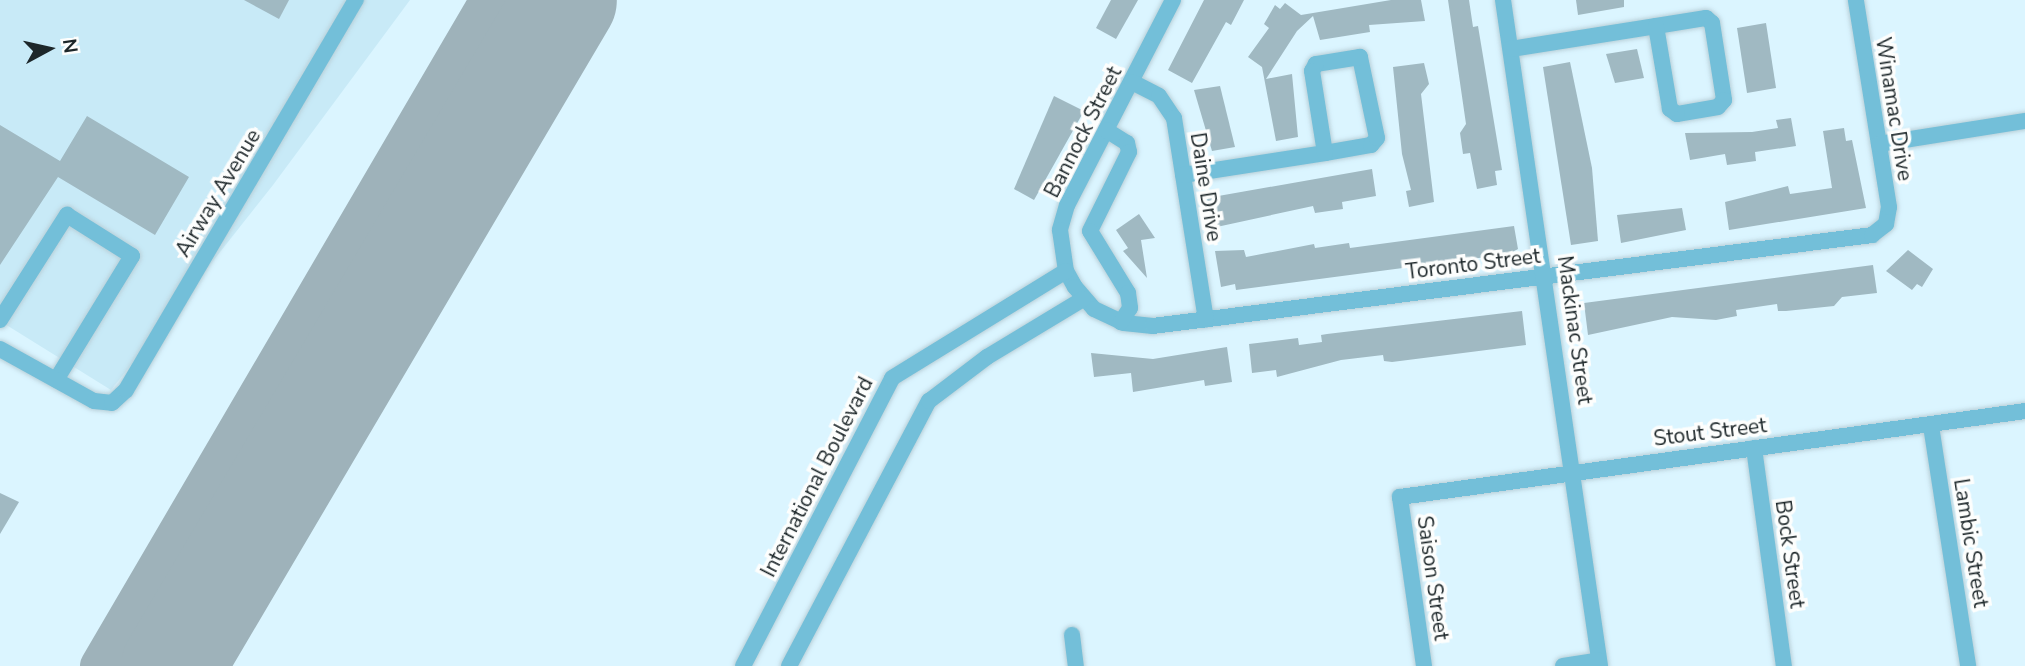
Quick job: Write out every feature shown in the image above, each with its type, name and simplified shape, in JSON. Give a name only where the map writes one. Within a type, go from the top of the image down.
[{"type":"street","name":"Airway Avenue","points":[[56,380],[94,401],[112,402],[126,390],[356,0]]},
{"type":"street","name":"Bannock Street","points":[[1079,293],[1066,271],[1060,233],[1067,205],[1173,0]]},
{"type":"street","name":"Mackinac Street","points":[[1503,0],[1547,276],[1600,663]]},
{"type":"street","name":"Winamac Drive","points":[[1856,0],[1889,207],[1886,224]]},
{"type":"street","points":[[1511,49],[1706,18],[1712,23],[1724,100],[1718,107],[1677,114],[1670,109],[1656,26]]},
{"type":"street","points":[[1183,176],[1325,153],[1371,145],[1377,138],[1360,57],[1316,64],[1312,71],[1325,153]]},
{"type":"street","name":"Daine Drive","points":[[1132,82],[1169,106],[1206,319]]},
{"type":"street","points":[[1878,144],[2024,125]]},
{"type":"street","points":[[1090,231],[1129,152],[1127,143],[1106,130]]},
{"type":"street","points":[[0,320],[67,215],[132,256],[56,380],[0,348]]},
{"type":"street","name":"Toronto Street","points":[[1079,293],[1121,322],[1153,326],[1872,235],[1886,224]]},
{"type":"street","points":[[1060,233],[1090,231]]},
{"type":"street","points":[[1090,231],[1128,293],[1129,308],[1121,322]]},
{"type":"street","name":"International Boulevard","points":[[743,666],[892,378],[1066,271]]},
{"type":"street","points":[[789,666],[929,401],[1079,293]]},
{"type":"street","name":"Stout Street","points":[[1401,497],[1572,471],[1931,426],[2025,411]]},
{"type":"street","name":"Lambic Street","points":[[1931,426],[1968,666]]},
{"type":"street","name":"Bock Street","points":[[1754,448],[1784,666]]},
{"type":"street","name":"Saison Street","points":[[1401,497],[1424,666]]},
{"type":"street","points":[[1072,635],[1076,666]]},
{"type":"street","points":[[1563,666],[1600,663]]},
{"type":"shaded area","points":[[0,0],[410,0],[273,185],[111,390],[0,321]]},
{"type":"building","points":[[244,0],[289,0],[279,19]]},
{"type":"building","points":[[1111,0],[1138,0],[1116,39],[1096,28]]},
{"type":"building","points":[[1204,0],[1244,0],[1231,25],[1226,22],[1192,83],[1168,70]]},
{"type":"building","points":[[1391,0],[1421,0],[1425,21],[1369,25],[1370,32],[1320,40],[1313,16],[1297,31],[1266,79],[1292,74],[1298,137],[1276,141],[1262,67],[1248,57],[1269,28],[1264,24],[1275,5],[1280,9],[1285,3],[1301,15]]},
{"type":"building","points":[[1448,0],[1469,0],[1473,27],[1478,26],[1502,170],[1495,171],[1497,185],[1477,189],[1470,153],[1463,154],[1460,133],[1466,124]]},
{"type":"building","points":[[1576,0],[1624,0],[1624,7],[1578,15]]},
{"type":"building","points":[[1766,23],[1776,88],[1747,93],[1737,28]]},
{"type":"building","points":[[1637,49],[1644,78],[1615,83],[1606,54]]},
{"type":"building","points":[[1570,62],[1592,168],[1598,241],[1571,245],[1543,67]]},
{"type":"building","points":[[1424,63],[1429,84],[1421,94],[1434,202],[1409,207],[1406,191],[1411,190],[1402,154],[1393,67]]},
{"type":"building","points":[[1220,86],[1235,147],[1212,151],[1194,90]]},
{"type":"building","points":[[1054,96],[1084,111],[1034,200],[1014,189]]},
{"type":"building","points":[[87,116],[189,177],[155,235],[58,177],[0,265],[0,125],[60,161]]},
{"type":"building","points":[[1791,118],[1796,146],[1755,152],[1756,161],[1727,165],[1725,154],[1690,160],[1685,133],[1752,132],[1778,128],[1776,120]]},
{"type":"building","points":[[1844,128],[1846,141],[1852,140],[1866,208],[1729,230],[1725,202],[1788,186],[1790,194],[1832,188],[1823,131]]},
{"type":"building","points":[[1372,169],[1376,196],[1342,202],[1343,209],[1315,213],[1313,206],[1212,228],[1207,198]]},
{"type":"building","points":[[1682,208],[1686,230],[1621,243],[1617,215]]},
{"type":"building","points":[[1139,214],[1155,238],[1141,240],[1147,278],[1123,251],[1128,248],[1116,230]]},
{"type":"building","points":[[1514,226],[1518,249],[1509,254],[1236,290],[1235,284],[1221,287],[1215,251],[1244,250],[1246,257],[1314,244],[1315,248],[1349,243],[1350,248]]},
{"type":"building","points":[[1908,250],[1933,269],[1922,287],[1917,284],[1912,290],[1886,271]]},
{"type":"building","points":[[1873,265],[1877,293],[1842,297],[1834,306],[1778,311],[1777,304],[1736,310],[1737,316],[1716,320],[1672,317],[1588,335],[1584,303]]},
{"type":"building","points":[[1522,311],[1526,345],[1392,362],[1384,361],[1383,355],[1341,360],[1277,377],[1276,370],[1252,373],[1249,344],[1298,338],[1299,345],[1322,342],[1321,335],[1327,334]]},
{"type":"building","points":[[1227,347],[1232,382],[1205,386],[1204,380],[1133,392],[1131,373],[1094,377],[1091,353],[1153,359]]},
{"type":"building","points":[[0,493],[19,502],[0,534]]},
{"type":"taxiway","points":[[100,666],[490,0]]},
{"type":"runway","points":[[172,666],[565,0]]}]
